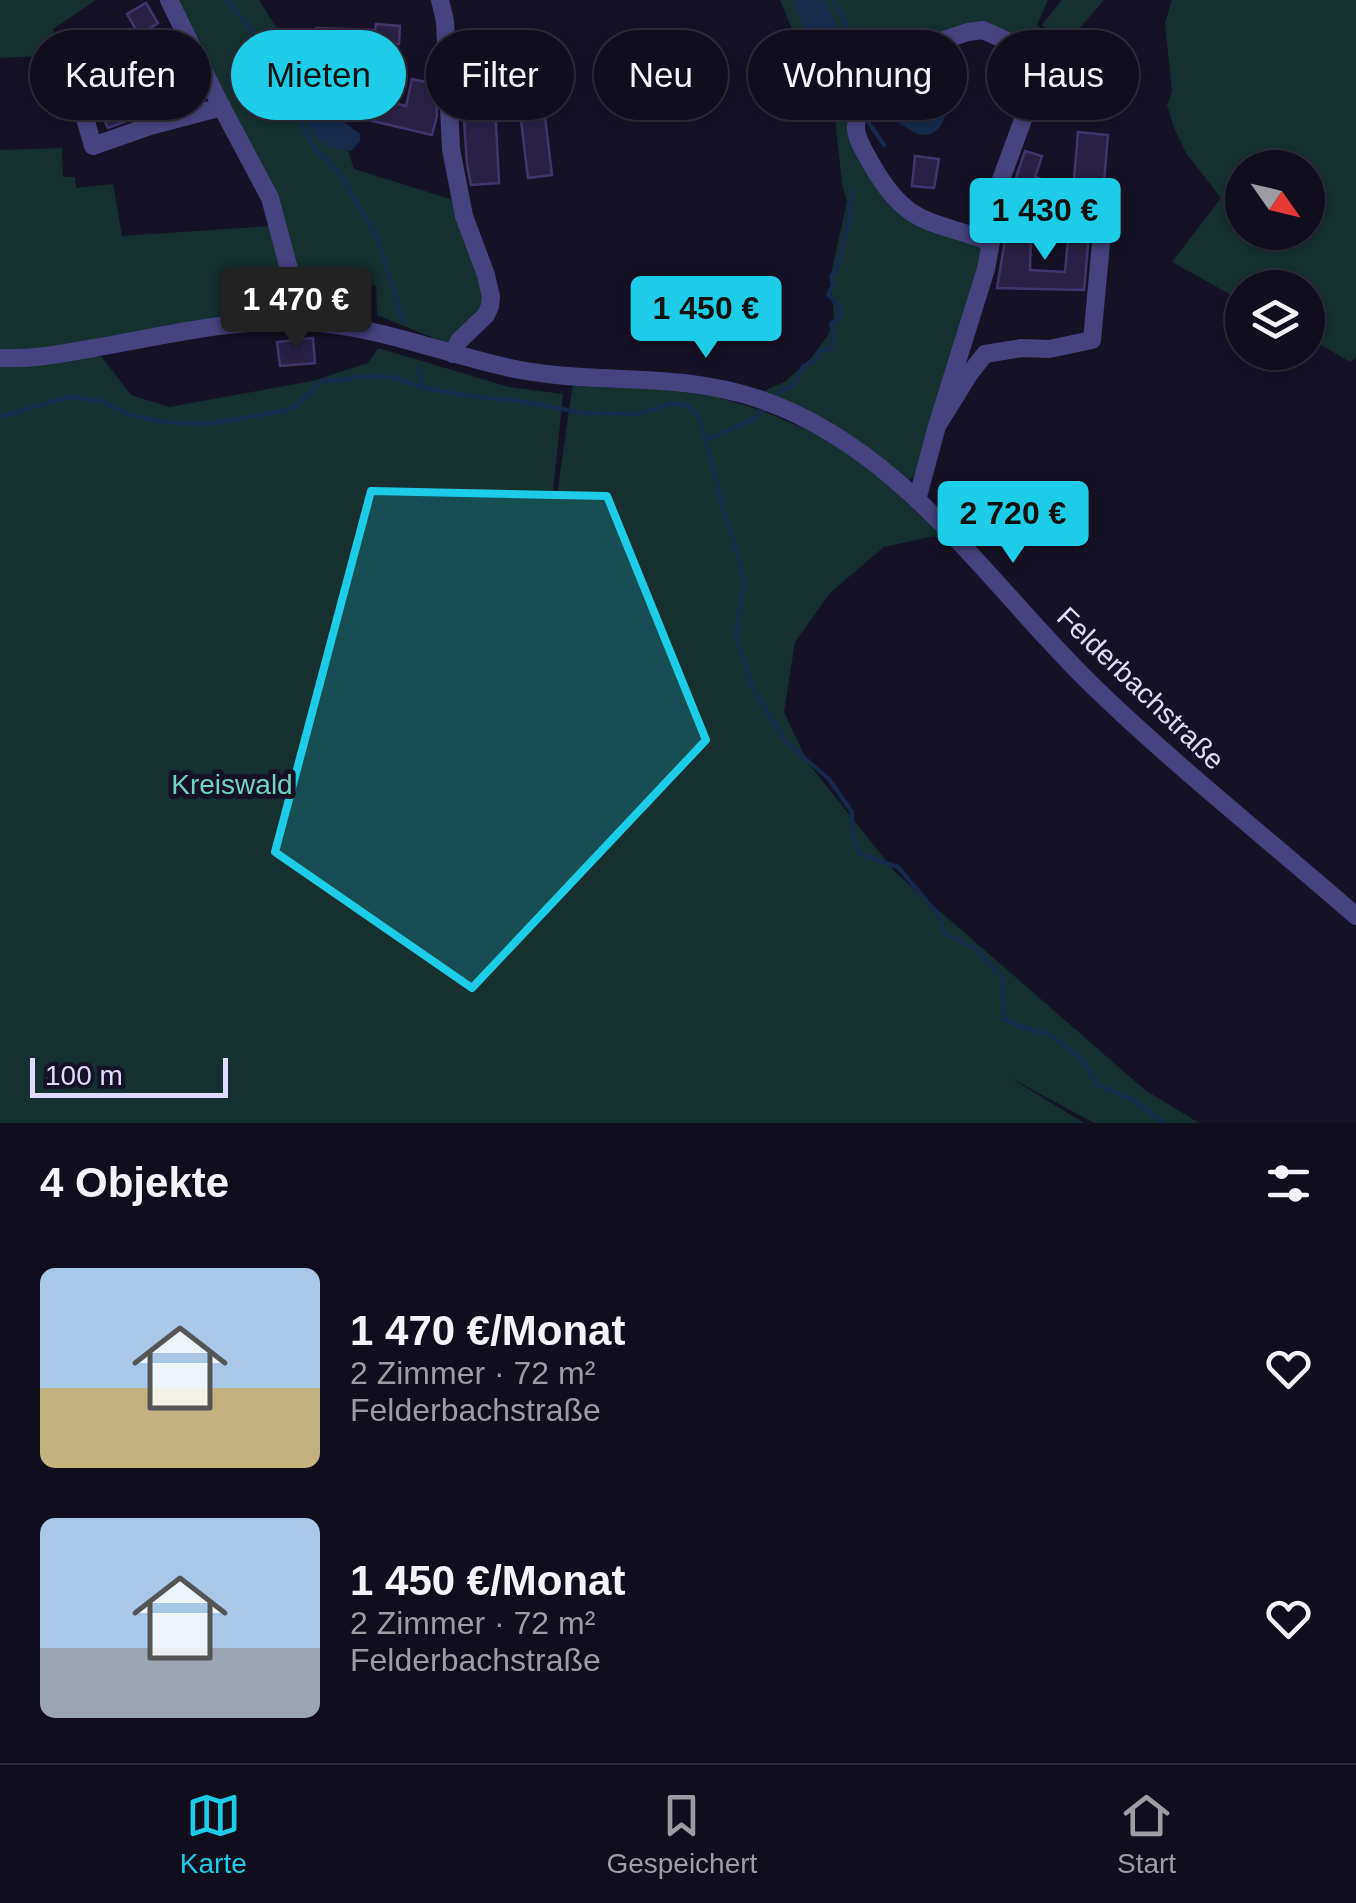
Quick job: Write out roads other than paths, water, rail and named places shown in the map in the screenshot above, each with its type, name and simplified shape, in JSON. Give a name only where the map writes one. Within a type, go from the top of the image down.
[{"type":"street","points":[[169,0],[270,198],[303,322]]},
{"type":"street","points":[[440,0],[446,21],[451,149],[464,216],[491,298],[486,315],[459,341],[453,354]]},
{"type":"street","points":[[917,500],[986,269],[992,236],[993,216],[999,184],[1031,98],[1054,62],[983,30],[904,46],[877,64],[873,92],[859,111],[856,132],[864,151],[881,181],[903,207],[933,224],[992,236]]},
{"type":"street","points":[[86,120],[93,146],[222,107]]},
{"type":"street","points":[[937,426],[984,354],[1022,348],[1049,350],[1092,340],[1104,211],[1099,205],[1086,206],[1059,220],[1043,223],[1007,218],[998,222],[992,236]]},
{"type":"street","name":"Felderbachstraße","points":[[0,358],[66,353],[198,328],[303,322],[378,333],[514,369],[712,385],[762,400],[822,427],[874,462],[917,500],[1093,686],[1194,779],[1356,916]]},
{"type":"water","points":[[793,0],[824,0],[838,30],[805,30]]},
{"type":"water","points":[[306,120],[341,120],[360,134],[360,141],[351,151],[339,149],[322,141]]},
{"type":"water","points":[[897,120],[943,120],[936,131],[928,134],[918,134]]},
{"type":"waterway","points":[[227,0],[251,29],[262,61],[316,150],[339,172],[378,240],[403,322]]},
{"type":"waterway","points":[[834,0],[849,30]]},
{"type":"waterway","points":[[867,120],[884,145]]},
{"type":"waterway","points":[[773,399],[793,386],[803,366],[816,360],[821,350],[831,349],[831,324],[841,316],[839,305],[828,295],[843,248],[853,191]]},
{"type":"waterway","points":[[418,367],[424,387]]},
{"type":"waterway","points":[[0,417],[68,397],[101,401],[131,415],[158,421],[213,423],[295,407],[322,381],[375,376],[424,388],[583,413],[638,414],[673,403],[688,406],[698,416],[706,440],[742,569],[744,583],[736,637],[752,687],[786,742],[829,779],[852,812],[853,838],[860,854],[898,867],[937,913],[946,934],[976,949],[1002,978],[1004,1019],[1050,1035],[1081,1058],[1097,1085],[1134,1100],[1164,1123]]},
{"type":"waterway","points":[[706,440],[754,419],[763,410]]},
{"type":"park label","name":"Kreiswald","points":[[232,784]]}]
